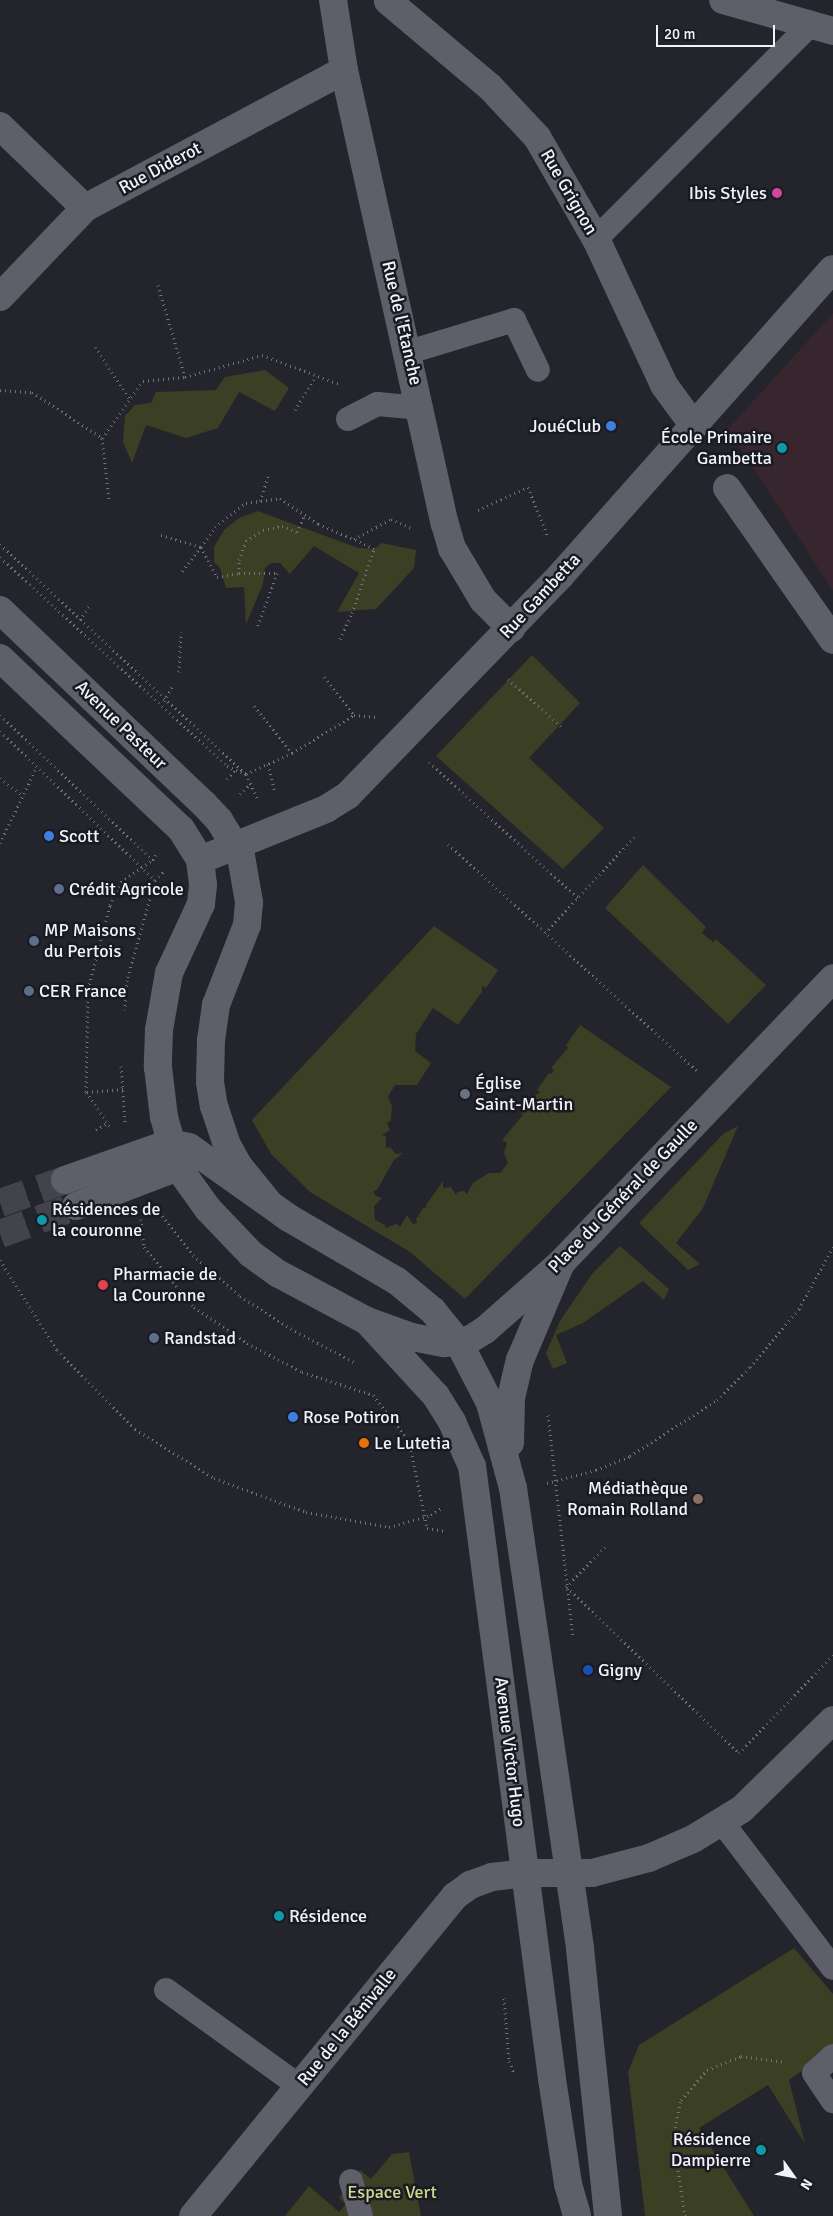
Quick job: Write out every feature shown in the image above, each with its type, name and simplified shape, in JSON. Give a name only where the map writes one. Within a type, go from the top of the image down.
[{"type":"street","name":"Rue de l'Etanche","points":[[333,0],[344,70],[449,536],[483,600],[511,628]]},
{"type":"street","name":"Rue Grignon","points":[[386,0],[490,87],[537,137],[596,239],[664,385],[694,426]]},
{"type":"street","points":[[723,0],[822,27]]},
{"type":"street","name":"Rue Diderot","points":[[0,297],[85,208],[344,70]]},
{"type":"street","points":[[0,126],[85,208]]},
{"type":"street","name":"Rue Gambetta","points":[[200,860],[326,809],[348,795],[511,628],[833,269]]},
{"type":"street","points":[[727,488],[833,640]]},
{"type":"street","name":"Avenue Pasteur","points":[[0,610],[204,804],[236,845]]},
{"type":"street","name":"Avenue Pasteur","points":[[0,658],[180,829],[200,860]]},
{"type":"street","points":[[236,845],[246,878],[247,925],[216,1005],[211,1040],[210,1082],[214,1106],[227,1145],[238,1165],[268,1202]]},
{"type":"street","name":"Place du Général de Gaulle","points":[[200,860],[203,885],[201,904],[169,973],[159,1030],[158,1067],[174,1155],[208,1209],[251,1254],[279,1274],[367,1321],[421,1339],[459,1342],[485,1330],[561,1263],[833,978]]},
{"type":"street","points":[[65,1180],[126,1172],[174,1155],[180,1143],[198,1151],[320,1238],[397,1281],[433,1311],[459,1342],[490,1403],[510,1472],[570,1875],[608,2216]]},
{"type":"street","points":[[76,1206],[126,1172]]},
{"type":"street","points":[[510,1472],[510,1424],[515,1378],[524,1345],[561,1263]]},
{"type":"street","name":"Avenue Victor Hugo","points":[[367,1321],[417,1372],[447,1413],[463,1444],[478,1492],[553,2089],[568,2184],[577,2216]]},
{"type":"street","name":"Rue de la Bénivalle","points":[[193,2216],[455,1896],[470,1886],[492,1877],[525,1873],[570,1875],[604,1870],[649,1858],[722,1822],[742,1809],[833,1720]]},
{"type":"lane","points":[[596,239],[822,27]]},
{"type":"lane","points":[[409,352],[514,320],[538,370]]},
{"type":"lane","points":[[348,419],[377,404],[421,408]]},
{"type":"lane","points":[[722,1822],[833,1968]]},
{"type":"lane","points":[[166,1990],[299,2086]]},
{"type":"lane","points":[[833,2056],[814,2073],[833,2101]]},
{"type":"lane","points":[[351,2182],[361,2216]]},
{"type":"path","points":[[158,285],[185,377]]},
{"type":"path","points":[[95,346],[130,398]]},
{"type":"path","points":[[109,500],[102,438],[143,381],[185,377],[262,355],[337,385],[347,383]]},
{"type":"path","points":[[295,410],[316,376]]},
{"type":"path","points":[[0,390],[32,392],[102,438]]},
{"type":"path","points":[[260,501],[268,476]]},
{"type":"path","points":[[354,539],[391,519],[449,536],[528,487],[552,547]]},
{"type":"path","points":[[182,571],[215,527],[246,503],[280,498],[304,515],[374,549],[352,614],[340,639]]},
{"type":"path","points":[[239,573],[239,560],[246,541],[263,530],[282,526],[297,532],[304,515]]},
{"type":"path","points":[[161,535],[201,547],[217,576],[239,573],[277,574],[257,628]]},
{"type":"path","points":[[0,544],[164,701],[246,774],[268,832]]},
{"type":"path","points":[[0,557],[227,766],[246,774],[292,753],[354,714],[383,718],[404,738]]},
{"type":"path","points":[[80,620],[89,606]]},
{"type":"path","points":[[179,672],[181,632]]},
{"type":"path","points":[[502,673],[564,729]]},
{"type":"path","points":[[324,677],[354,714]]},
{"type":"path","points":[[164,701],[172,686]]},
{"type":"path","points":[[254,706],[292,753]]},
{"type":"path","points":[[0,715],[153,860]]},
{"type":"path","points":[[424,758],[578,898]]},
{"type":"path","points":[[0,844],[37,766]]},
{"type":"path","points":[[0,778],[24,796]]},
{"type":"path","points":[[545,933],[636,835]]},
{"type":"path","points":[[448,844],[722,1094]]},
{"type":"path","points":[[86,1092],[109,1122],[141,1215],[144,1247],[194,1307],[248,1343],[302,1372],[373,1394],[409,1441],[426,1516]]},
{"type":"path","points":[[547,1493],[546,1483],[596,1470],[630,1456],[717,1400],[756,1362],[799,1309],[833,1247]]},
{"type":"path","points":[[0,1260],[1,1265],[57,1350],[135,1429],[214,1478],[306,1512],[389,1527],[426,1516],[460,1495],[478,1492]]},
{"type":"path","points":[[547,1408],[574,1646]]},
{"type":"path","points":[[558,1588],[567,1586],[604,1547]]},
{"type":"path","points":[[567,1586],[739,1753],[833,1655]]},
{"type":"path","points":[[685,2216],[673,2137],[681,2100],[707,2070],[741,2056],[780,2060],[814,2073]]},
{"type":"shaded area","name":"École Primaire Gambetta","points":[[833,313],[833,591],[728,429]]},
{"type":"green space","points":[[265,370],[289,388],[275,411],[239,392],[218,428],[186,438],[146,425],[132,463],[123,442],[125,416],[135,405],[151,403],[156,392],[216,390],[225,377]]},
{"type":"green space","points":[[258,511],[358,548],[374,549],[382,543],[416,550],[414,568],[376,609],[337,612],[359,573],[314,546],[290,574],[280,563],[271,563],[265,568],[263,584],[246,624],[244,587],[226,588],[220,568],[214,562],[214,547],[224,530],[239,518]]},
{"type":"green space","points":[[532,655],[580,703],[529,758],[604,828],[563,869],[436,756]]},
{"type":"green space","points":[[643,865],[706,927],[702,933],[713,942],[716,939],[766,985],[728,1024],[605,908]]},
{"type":"green space","points":[[434,926],[498,970],[486,988],[482,986],[482,992],[458,1025],[433,1008],[416,1034],[415,1051],[431,1063],[417,1085],[395,1085],[388,1097],[392,1106],[391,1120],[387,1123],[390,1130],[382,1135],[386,1136],[386,1148],[390,1147],[396,1154],[403,1153],[394,1160],[377,1190],[373,1191],[376,1196],[382,1198],[374,1206],[375,1220],[385,1225],[385,1228],[397,1224],[400,1227],[407,1215],[413,1224],[417,1223],[416,1219],[423,1208],[427,1207],[426,1205],[443,1181],[443,1188],[451,1187],[456,1195],[457,1192],[464,1191],[467,1194],[473,1183],[489,1173],[500,1173],[508,1163],[504,1153],[507,1143],[502,1140],[523,1115],[521,1113],[534,1096],[540,1092],[537,1090],[549,1073],[551,1074],[554,1070],[551,1068],[568,1048],[566,1045],[580,1025],[671,1087],[465,1299],[410,1252],[310,1192],[271,1154],[252,1120]]},
{"type":"green space","points":[[738,1126],[703,1208],[676,1243],[700,1264],[688,1270],[639,1223],[723,1134]]},
{"type":"green space","points":[[620,1246],[669,1289],[664,1300],[643,1281],[583,1323],[556,1335],[567,1363],[553,1369],[546,1353],[560,1321],[592,1274]]},
{"type":"green space","points":[[794,1948],[833,1994],[833,2049],[789,2080],[805,2144],[768,2085],[699,2128],[754,2216],[645,2216],[628,2072],[639,2045]]},
{"type":"green space","name":"Espace Vert","points":[[409,2152],[421,2216],[285,2216],[309,2186],[339,2212],[346,2204],[339,2198],[360,2170],[371,2179],[392,2154]]},
{"type":"tunnel","points":[[0,1203],[65,1180]]},
{"type":"tunnel","points":[[0,1234],[76,1206]]},
{"type":"place","name":"Ibis Styles","points":[[777,193]]},
{"type":"place","name":"JouéClub","points":[[611,426]]},
{"type":"place","name":"École Primaire Gambetta","points":[[782,448]]},
{"type":"place","name":"Scott","points":[[49,836]]},
{"type":"place","name":"Crédit Agricole","points":[[59,889]]},
{"type":"place","name":"MP Maisons du Pertois","points":[[34,941]]},
{"type":"place","name":"CER France","points":[[29,991]]},
{"type":"place","name":"Église Saint-Martin","points":[[465,1094]]},
{"type":"place","name":"Résidences de la couronne","points":[[42,1220]]},
{"type":"place","name":"Pharmacie de la Couronne","points":[[103,1285]]},
{"type":"place","name":"Randstad","points":[[154,1338]]},
{"type":"place","name":"Rose Potiron","points":[[293,1417]]},
{"type":"place","name":"Le Lutetia","points":[[364,1443]]},
{"type":"place","name":"Médiathèque Romain Rolland","points":[[698,1499]]},
{"type":"place","name":"Gigny","points":[[588,1670]]},
{"type":"place","name":"Résidence","points":[[279,1916]]},
{"type":"place","name":"Résidence Dampierre","points":[[761,2150]]}]
